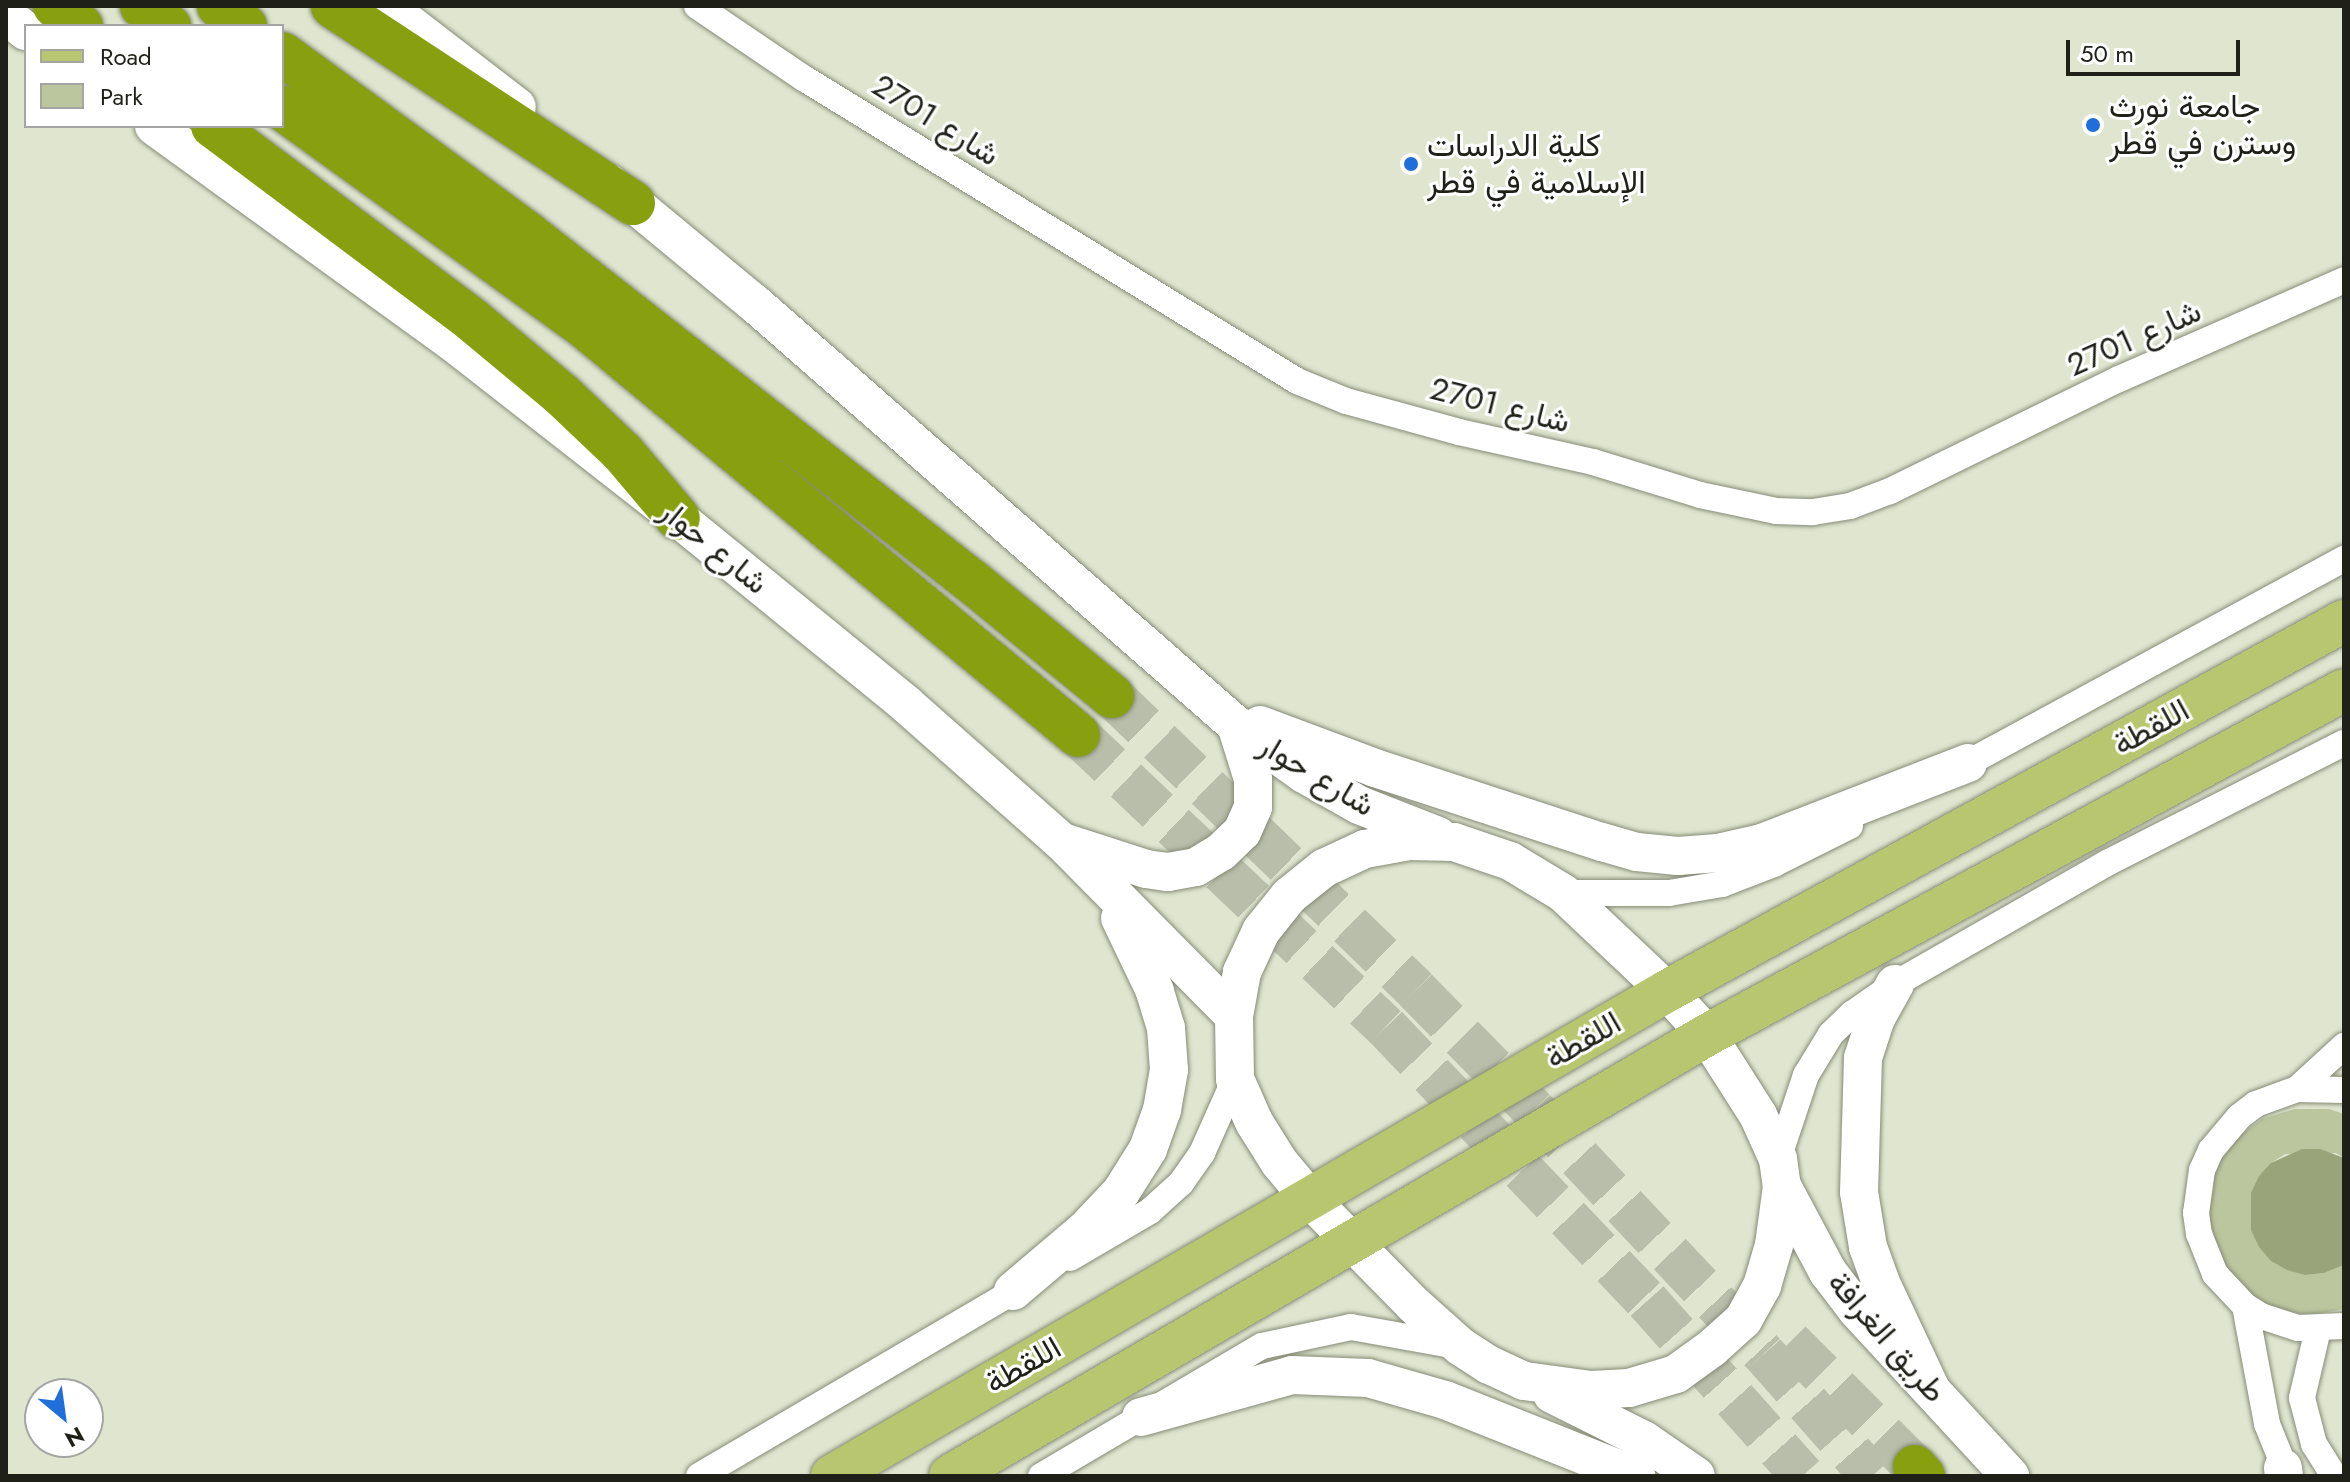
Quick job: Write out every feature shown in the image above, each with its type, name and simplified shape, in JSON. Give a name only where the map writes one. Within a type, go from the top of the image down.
[{"type":"highway","points":[[55,6],[78,24]]},
{"type":"highway","points":[[142,6],[166,24]]},
{"type":"highway","points":[[219,6],[242,24]]},
{"type":"highway","points":[[333,6],[633,203]]},
{"type":"highway","points":[[284,55],[529,235],[975,584],[1112,696]]},
{"type":"highway","points":[[284,109],[588,329],[1078,735]]},
{"type":"highway","points":[[216,128],[472,320],[562,395],[623,453],[678,518]]},
{"type":"main road","name":"شارع حوار","points":[[386,6],[459,59],[754,303],[1225,715],[1304,774],[1359,805],[1454,842]]},
{"type":"main road","points":[[6,15],[24,29]]},
{"type":"main road","name":"شارع حوار","points":[[157,128],[455,344],[678,518],[906,704],[1061,841],[1234,1016]]},
{"type":"main road","name":"اللقطة","points":[[832,1476],[1667,991],[2344,621]]},
{"type":"main road","name":"اللقطة","points":[[950,1476],[1707,1035],[2344,690]]},
{"type":"main road","points":[[1225,715],[1572,833],[1637,852],[1678,856],[1718,853],[1762,843],[1968,763]]},
{"type":"main road","points":[[1061,841],[1146,869],[1168,872],[1196,867],[1221,852],[1242,832],[1253,807],[1253,779],[1225,715]]},
{"type":"main road","points":[[1454,842],[1409,841],[1365,849],[1324,868],[1289,896],[1261,931],[1242,972],[1234,1016],[1235,1079],[1254,1122],[1279,1162],[1309,1198],[1461,1347],[1489,1365],[1644,1440],[1696,1476]]},
{"type":"main road","name":"طريق الغرافة","points":[[1454,842],[1510,861],[1563,893],[1667,991],[1707,1035],[1752,1104],[1780,1173],[1828,1272],[1857,1310],[2010,1476]]},
{"type":"main road","points":[[1013,1291],[1085,1230],[1121,1192],[1148,1149],[1162,1110],[1169,1070],[1166,1028],[1133,939],[1101,884]]},
{"type":"main road","points":[[1895,984],[1876,1018],[1863,1058],[1859,1192],[1865,1236],[1881,1283],[1930,1387]]},
{"type":"main road","points":[[1524,1381],[1591,1390],[1629,1388],[1676,1374],[1712,1348],[1743,1320],[1762,1286],[1774,1245],[1780,1173]]},
{"type":"main road","points":[[1141,1417],[1292,1375],[1368,1378],[1445,1400],[1636,1476]]},
{"type":"street","name":"شارع 2701","points":[[697,6],[805,79],[1297,381],[1346,401],[1459,432],[1593,462],[1700,495],[1776,511],[1813,512],[1838,508],[1890,491],[2119,379],[2344,280]]},
{"type":"street","name":"اللقطة","points":[[1563,893],[1669,893],[1722,884],[1774,864],[1968,763],[2344,559]]},
{"type":"street","points":[[1780,1173],[1806,1075],[1831,1034],[1852,1014],[1895,984],[2109,862],[2344,743]]},
{"type":"street","points":[[2301,766],[2344,749]]},
{"type":"street","points":[[2297,1089],[2344,1046]]},
{"type":"street","points":[[699,1476],[1150,1211],[1181,1183],[1202,1153],[1235,1079]]},
{"type":"street","points":[[2334,1476],[2314,1444],[2302,1398],[2331,1328],[2279,1324],[2245,1306],[2215,1274],[2205,1255],[2197,1224],[2197,1191],[2211,1150],[2223,1132],[2256,1104],[2297,1089],[2344,1090]]},
{"type":"street","points":[[2245,1306],[2260,1398],[2285,1473]]},
{"type":"street","points":[[1041,1476],[1262,1346],[1351,1327],[1461,1347]]},
{"type":"green space","points":[[2295,1109],[2329,1109],[2344,1114],[2344,1158],[2336,1153],[2285,1154],[2271,1163],[2271,1261],[2305,1275],[2324,1273],[2344,1265],[2344,1309],[2309,1315],[2275,1309],[2245,1292],[2222,1266],[2209,1234],[2207,1200],[2216,1167],[2235,1139],[2262,1119]]},
{"type":"shaded area","points":[[2302,1149],[2320,1149],[2344,1158],[2344,1265],[2324,1273],[2305,1275],[2271,1261],[2259,1247],[2251,1230],[2251,1193],[2259,1176],[2271,1163]]},
{"type":"tunnel","points":[[1112,696],[1416,990],[1534,1110],[1764,1354],[1872,1476]]},
{"type":"tunnel","points":[[1078,735],[1386,1027],[1647,1301],[1803,1476]]},
{"type":"tunnel","points":[[1790,1342],[1915,1467]]},
{"type":"place","name":"جامعة نورث وسترن في قطر","points":[[2093,125]]},
{"type":"place","name":"كلية الدراسات الإسلامية في قطر","points":[[1411,164]]}]
